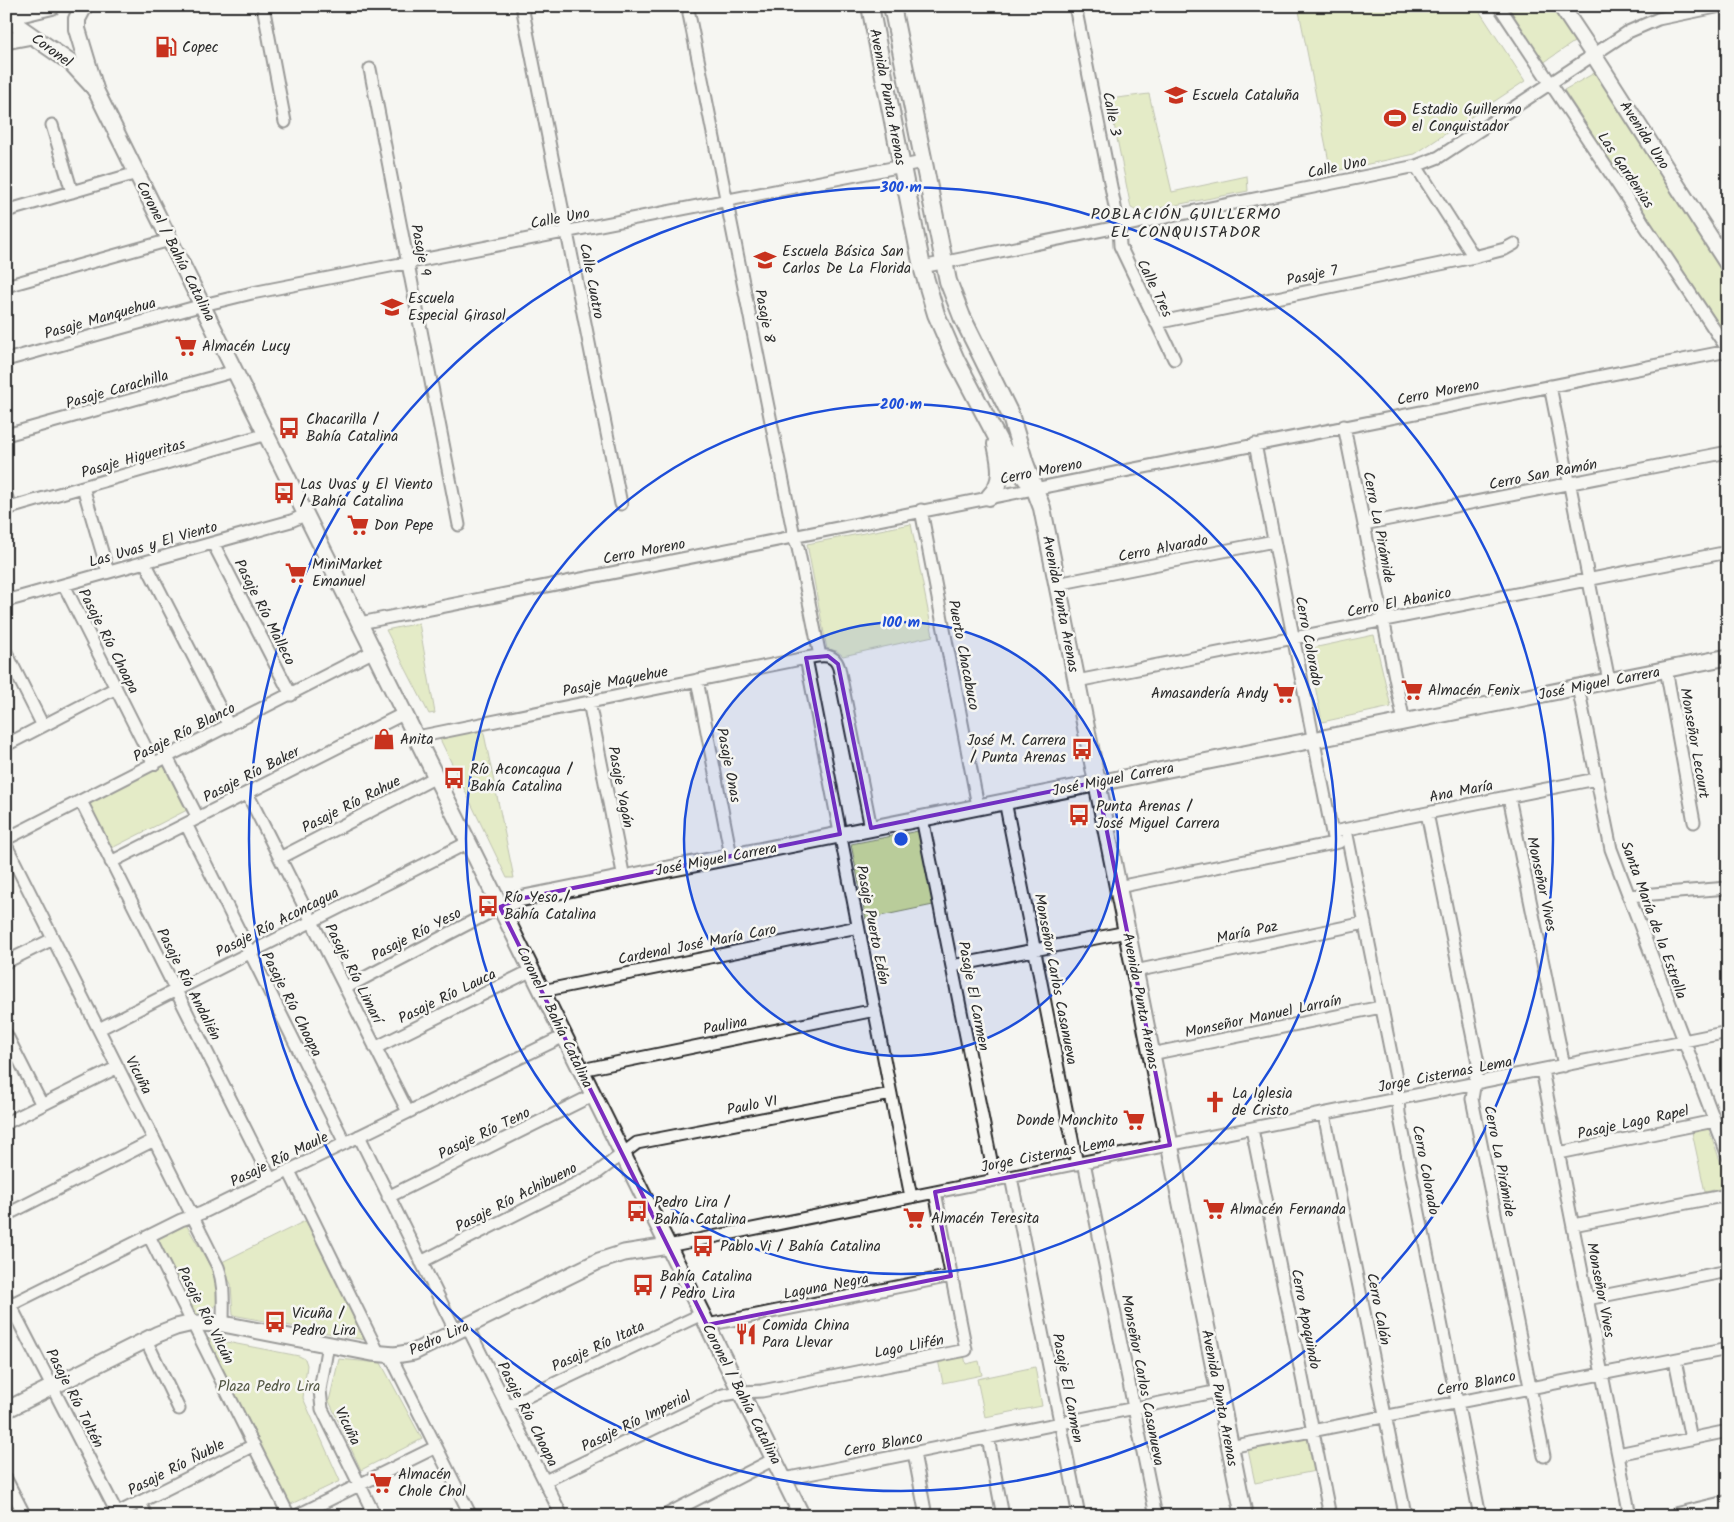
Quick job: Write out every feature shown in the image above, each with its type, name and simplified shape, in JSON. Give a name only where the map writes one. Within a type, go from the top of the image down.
[{"type":"main road","points":[[7,16],[52,6]]},
{"type":"main road","points":[[84,6],[77,19],[77,29],[95,89]]},
{"type":"main road","name":"Avenida Punta Arenas","points":[[870,6],[922,267],[936,314],[994,432],[1014,466],[1034,487]]},
{"type":"main road","name":"Avenida Punta Arenas","points":[[892,6],[948,280],[962,317],[1010,414],[1042,508],[1244,1516]]},
{"type":"main road","points":[[989,497],[996,489],[1000,477],[994,432]]},
{"type":"main road","points":[[1677,1516],[1726,1508]]},
{"type":"street","points":[[263,6],[285,122]]},
{"type":"street","name":"Calle Cuatro","points":[[522,6],[621,504]]},
{"type":"street","name":"Calle 3","points":[[1075,6],[1119,227]]},
{"type":"street","name":"Las Gardenias","points":[[1499,6],[1728,350]]},
{"type":"street","name":"Avenida Uno","points":[[1561,6],[1728,265]]},
{"type":"street","name":"Calle Uno","points":[[922,267],[1416,166],[1439,156],[1628,32],[1648,22],[1721,6]]},
{"type":"street","name":"Pasaje 8","points":[[689,14],[794,536]]},
{"type":"street","name":"Coronel","points":[[7,16],[71,63],[95,89]]},
{"type":"street","points":[[6,40],[32,36]]},
{"type":"street","name":"Pasaje 9","points":[[370,69],[460,525]]},
{"type":"street","name":"Coronel / Bahía Catalina","points":[[95,89],[802,1516]]},
{"type":"street","points":[[52,125],[72,192]]},
{"type":"street","name":"Calle Uno","points":[[203,305],[276,288],[924,162]]},
{"type":"street","points":[[1416,166],[1474,257]]},
{"type":"street","points":[[6,211],[137,173]]},
{"type":"street","name":"Calle Tres","points":[[1119,227],[1118,240],[1123,255],[1174,359]]},
{"type":"street","points":[[6,286],[170,240]]},
{"type":"street","name":"Pasaje 7","points":[[1156,323],[1474,257],[1505,249],[1514,244]]},
{"type":"street","name":"Pasaje Manquehua","points":[[6,360],[203,305]]},
{"type":"street","name":"Cerro Moreno","points":[[360,623],[1728,350]]},
{"type":"street","name":"Pasaje Carachilla","points":[[6,435],[235,371]]},
{"type":"street","points":[[1550,386],[1609,681]]},
{"type":"street","name":"Cerro La Pirámide","points":[[1344,426],[1404,722]]},
{"type":"street","name":"Pasaje Higueritas","points":[[8,509],[267,434]]},
{"type":"street","name":"Cerro Colorado","points":[[1255,444],[1333,838]]},
{"type":"street","name":"Cerro San Ramón","points":[[1364,524],[1728,452]]},
{"type":"street","points":[[83,487],[108,572]]},
{"type":"street","points":[[6,495],[8,509]]},
{"type":"street","name":"Puerto Chacabuco","points":[[920,510],[978,806]]},
{"type":"street","name":"Las Uvas y El Viento","points":[[6,601],[291,521],[307,514]]},
{"type":"street","points":[[794,536],[820,656],[832,657],[838,664],[871,828]]},
{"type":"street","name":"Cerro Alvarado","points":[[1057,584],[1274,541]]},
{"type":"street","name":"Pasaje Río Malleco","points":[[213,543],[291,695]]},
{"type":"street","name":"Cerro El Abanico","points":[[1077,681],[1728,552]]},
{"type":"street","points":[[145,562],[229,726]]},
{"type":"street","name":"Pasaje Río Choapa","points":[[64,585],[154,764]]},
{"type":"street","name":"Pasaje Río Blanco","points":[[6,839],[374,651]]},
{"type":"street","points":[[6,652],[43,726]]},
{"type":"street","name":"Pasaje Maquehue","points":[[417,737],[820,656]]},
{"type":"street","name":"José Miguel Carrera","points":[[500,907],[519,899],[1728,657]]},
{"type":"street","name":"Pasaje Puerto Edén","points":[[806,658],[911,1197]]},
{"type":"street","name":"Monseñor Lecourt","points":[[1666,669],[1694,822]]},
{"type":"street","name":"Pasaje Onas","points":[[697,680],[731,856]]},
{"type":"street","name":"Santa María de la Estrella","points":[[1578,687],[1611,849],[1714,1121],[1727,1150]]},
{"type":"street","points":[[6,745],[116,688]]},
{"type":"street","name":"Pasaje Yagán","points":[[589,702],[624,878]]},
{"type":"street","name":"Pasaje Río Baker","points":[[111,862],[405,713]]},
{"type":"street","points":[[167,757],[198,818]]},
{"type":"street","name":"Pasaje Río Rahue","points":[[280,858],[436,777]]},
{"type":"street","name":"Ana María","points":[[1118,887],[1347,835],[1427,813],[1596,779]]},
{"type":"street","name":"Pasaje Río Limarí","points":[[247,793],[408,1112]]},
{"type":"street","name":"Monseñor Vives","points":[[1509,797],[1564,1066]]},
{"type":"street","name":"Pasaje Río Andalién","points":[[80,801],[271,1180]]},
{"type":"street","name":"Monseñor Carlos Casanueva","points":[[1005,801],[1156,1516]]},
{"type":"street","name":"Cerro La Pirámide","points":[[1427,813],[1478,1063],[1472,1099],[1544,1456]]},
{"type":"street","name":"Pasaje El Carmen","points":[[922,818],[995,1180]]},
{"type":"street","name":"Pasaje Río Choapa","points":[[186,824],[345,1143]]},
{"type":"street","name":"Cerro Colorado","points":[[1347,835],[1396,1083],[1401,1123],[1480,1516]]},
{"type":"street","name":"Pasaje Río Aconcagua","points":[[99,1029],[469,842]]},
{"type":"street","name":"Vicuña","points":[[6,845],[223,1279],[223,1324]]},
{"type":"street","points":[[1628,896],[1728,888]]},
{"type":"street","name":"Pasaje Río Yeso","points":[[345,988],[500,907]]},
{"type":"street","name":"María Paz","points":[[1135,971],[1365,924]]},
{"type":"street","name":"Cardenal José María Caro","points":[[542,991],[858,927]]},
{"type":"street","points":[[952,966],[1127,932]]},
{"type":"street","points":[[6,962],[53,939]]},
{"type":"street","name":"Pasaje Río Lauca","points":[[375,1048],[532,970]]},
{"type":"street","name":"Monseñor Manuel Larraín","points":[[1152,1054],[1381,1007]]},
{"type":"street","name":"Paulina","points":[[581,1070],[874,1010]]},
{"type":"street","name":"Jorge Cisternas Lema","points":[[668,1246],[1728,1032]]},
{"type":"street","points":[[6,1034],[42,1105]]},
{"type":"street","name":"Pasaje Río Maule","points":[[8,1303],[181,1220],[202,1213],[271,1180],[564,1036]]},
{"type":"street","points":[[6,1123],[118,1067]]},
{"type":"street","name":"Monseñor Vives","points":[[1542,1070],[1630,1516]]},
{"type":"street","name":"Paulo VI","points":[[622,1154],[644,1141],[891,1094]]},
{"type":"street","name":"Pasaje Río Teno","points":[[388,1197],[593,1095]]},
{"type":"street","name":"Cerro Calán","points":[[1324,1114],[1404,1509]]},
{"type":"street","name":"Pasaje Lago Rapel","points":[[1558,1154],[1714,1121]]},
{"type":"street","name":"Cerro Apoquindo","points":[[1252,1128],[1330,1516]]},
{"type":"street","name":"Pasaje Río Choapa","points":[[358,1136],[421,1262],[507,1406],[562,1516]]},
{"type":"street","points":[[6,1215],[154,1140]]},
{"type":"street","name":"Pasaje Río Achibueno","points":[[421,1262],[597,1173],[622,1154]]},
{"type":"street","points":[[289,1171],[436,1447],[470,1516]]},
{"type":"street","name":"Pasaje El Carmen","points":[[1011,1177],[1079,1516]]},
{"type":"street","points":[[935,1192],[951,1276]]},
{"type":"street","points":[[1573,1225],[1728,1195]]},
{"type":"street","name":"Pasaje Río Vilcún","points":[[149,1236],[289,1516]]},
{"type":"street","name":"Pedro Lira","points":[[6,1410],[167,1330],[193,1323],[223,1324],[385,1354],[414,1352],[599,1261],[624,1253],[668,1246]]},
{"type":"street","points":[[1587,1299],[1728,1271]]},
{"type":"street","name":"Laguna Negra","points":[[704,1319],[951,1276]]},
{"type":"street","name":"Lago Llifén","points":[[741,1392],[762,1391],[966,1350],[951,1276]]},
{"type":"street","name":"Pasaje Río Toltén","points":[[8,1303],[52,1387],[114,1515]]},
{"type":"street","name":"Pasaje Río Itata","points":[[507,1406],[704,1319]]},
{"type":"street","points":[[146,1340],[179,1408]]},
{"type":"street","name":"Vicuña","points":[[328,1344],[321,1380],[320,1400],[375,1516]]},
{"type":"street","name":"Cerro Blanco","points":[[1230,1447],[1728,1349]]},
{"type":"street","points":[[1675,1360],[1691,1439]]},
{"type":"street","name":"Cerro Blanco","points":[[784,1479],[1219,1391]]},
{"type":"street","name":"Pasaje Río Imperial","points":[[545,1481],[724,1395],[741,1392]]},
{"type":"street","points":[[1618,1454],[1728,1431]]},
{"type":"street","points":[[988,1438],[1003,1516]]},
{"type":"street","name":"Pasaje Río Ñuble","points":[[114,1515],[254,1445]]},
{"type":"street","points":[[296,1516],[436,1447]]},
{"type":"street","points":[[914,1453],[926,1516]]},
{"type":"street","points":[[664,1516],[774,1459]]},
{"type":"street","points":[[6,1479],[25,1516]]},
{"type":"street","points":[[140,1502],[146,1516]]},
{"type":"highlighted area","points":[[828,656],[838,664],[871,828],[1097,782],[1170,1145],[935,1192],[951,1276],[707,1325],[500,907],[519,899],[840,834],[806,658]]},
{"type":"green space","name":"Estadio Guillermo el Conquistador","points":[[1298,6],[1476,6],[1525,81],[1415,154],[1331,172]]},
{"type":"green space","points":[[1506,6],[1554,6],[1577,40],[1543,63]]},
{"type":"green space","points":[[1598,71],[1728,278],[1728,336],[1725,337],[1564,90]]},
{"type":"green space","points":[[1149,94],[1172,192],[1247,176],[1248,191],[1139,212],[1131,208],[1109,99]]},
{"type":"green space","points":[[911,524],[933,636],[843,656],[837,651],[827,649],[807,544]]},
{"type":"green space","points":[[419,623],[435,713],[429,714],[386,630]]},
{"type":"green space","points":[[1374,635],[1391,707],[1322,722],[1308,649]]},
{"type":"green space","points":[[483,729],[514,878],[507,878],[440,739]]},
{"type":"green space","points":[[163,764],[187,810],[112,848],[89,803]]},
{"type":"green space","points":[[918,831],[933,905],[866,919],[851,844]]},
{"type":"green space","points":[[1708,1127],[1728,1187],[1705,1192],[1692,1132]]},
{"type":"green space","points":[[307,1220],[365,1340],[233,1315],[231,1284],[220,1263]]},
{"type":"green space","points":[[181,1225],[187,1226],[216,1276],[218,1301],[211,1312],[195,1316],[157,1242],[159,1236]]},
{"type":"green space","name":"Plaza Pedro Lira","points":[[206,1338],[299,1356],[305,1359],[307,1365],[303,1398],[340,1481],[289,1505]]},
{"type":"green space","points":[[964,1355],[966,1364],[979,1361],[982,1375],[943,1383],[938,1360]]},
{"type":"green space","points":[[339,1359],[381,1363],[422,1439],[361,1470],[329,1401]]},
{"type":"green space","points":[[1035,1367],[1042,1406],[985,1417],[977,1379]]},
{"type":"green space","points":[[1308,1437],[1315,1471],[1255,1483],[1248,1450]]},
{"type":"green space","points":[[1323,1508],[1325,1516],[1284,1516]]},
{"type":"place","name":"Copec","points":[[166,47]]},
{"type":"place","name":"Escuela Cataluña","points":[[1176,95]]},
{"type":"place","name":"Estadio Guillermo el Conquistador","points":[[1395,118]]},
{"type":"place","name":"Escuela Básica San Carlos De La Florida","points":[[765,260]]},
{"type":"place","name":"Escuela Especial Girasol","points":[[392,307]]},
{"type":"place","name":"Almacén Lucy","points":[[186,346]]},
{"type":"place","name":"Chacarilla / Bahía Catalina","points":[[289,428]]},
{"type":"place","name":"Las Uvas y El Viento / Bahía Catalina","points":[[284,493]]},
{"type":"place","name":"Don Pepe","points":[[358,525]]},
{"type":"place","name":"MiniMarket Emanuel","points":[[296,573]]},
{"type":"place","name":"Almacén Fenix","points":[[1412,690]]},
{"type":"place","name":"Amasandería Andy","points":[[1284,693]]},
{"type":"place","name":"Anita","points":[[384,739]]},
{"type":"place","name":"José M. Carrera / Punta Arenas","points":[[1082,749]]},
{"type":"place","name":"Río Aconcagua / Bahía Catalina","points":[[454,778]]},
{"type":"place","name":"Punta Arenas / José Miguel Carrera","points":[[1079,815]]},
{"type":"place","name":"Río Yeso / Bahía Catalina","points":[[488,906]]},
{"type":"place","name":"La Iglesia de Cristo","points":[[1215,1102]]},
{"type":"place","name":"Donde Monchito","points":[[1134,1120]]},
{"type":"place","name":"Almacén Fernanda","points":[[1214,1209]]},
{"type":"place","name":"Pedro Lira / Bahía Catalina","points":[[637,1211]]},
{"type":"place","name":"Almacén Teresita","points":[[914,1218]]},
{"type":"place","name":"Pablo Vi / Bahía Catalina","points":[[703,1246]]},
{"type":"place","name":"Bahía Catalina / Pedro Lira","points":[[643,1285]]},
{"type":"place","name":"Vicuña / Pedro Lira","points":[[275,1322]]},
{"type":"place","name":"Comida China Para Llevar","points":[[746,1334]]},
{"type":"place","name":"Almacén Chole Chol","points":[[381,1483]]},
{"type":"district","name":"POBLACIÓN GUILLERMO EL CONQUISTADOR","points":[[1186,222]]}]
